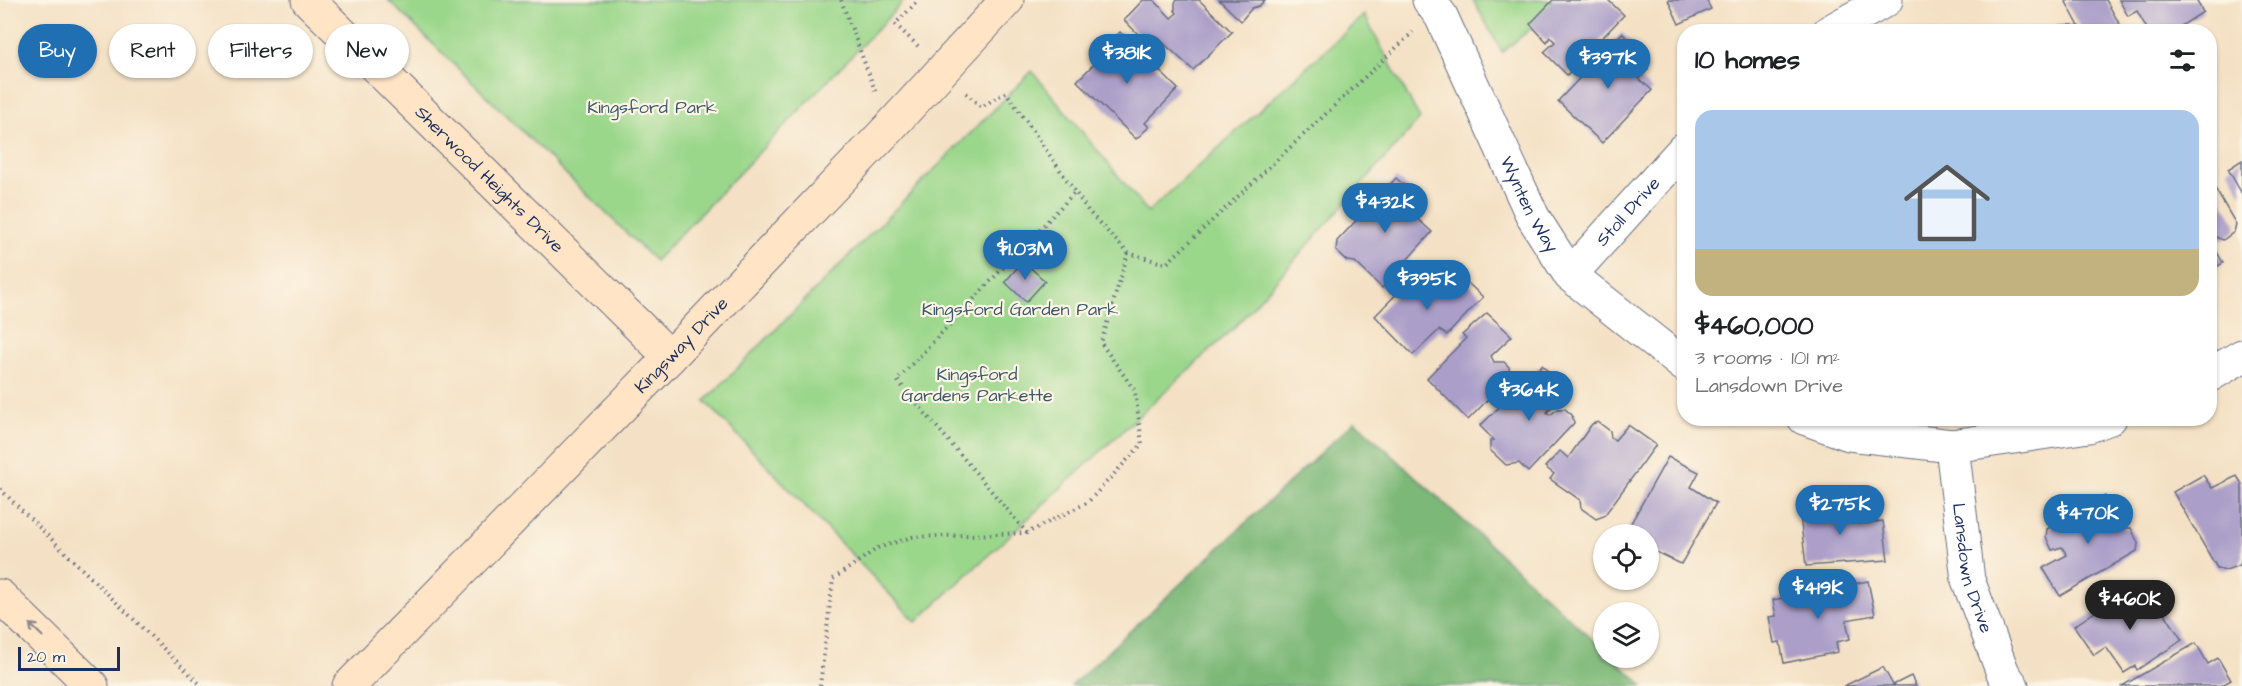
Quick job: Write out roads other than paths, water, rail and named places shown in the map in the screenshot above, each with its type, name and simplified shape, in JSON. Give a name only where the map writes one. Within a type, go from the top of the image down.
[{"type":"street","name":"Sherwood Heights Drive","points":[[308,0],[670,357]]},
{"type":"street","name":"Kingsway Drive","points":[[349,686],[670,357],[889,128],[1007,0]]},
{"type":"street","points":[[1843,24],[1886,0]]},
{"type":"street","name":"Wynten Way","points":[[1433,5],[1533,216],[1570,274],[1677,359]]},
{"type":"street","name":"Stoll Drive","points":[[1570,274],[1677,157]]},
{"type":"street","points":[[2217,371],[2242,356]]},
{"type":"street","points":[[1826,426],[1849,434],[1952,446],[2089,426]]},
{"type":"street","name":"Lansdown Drive","points":[[1952,446],[1968,580],[2003,673],[2012,686]]},
{"type":"street","points":[[0,596],[93,686]]},
{"type":"park label","name":"Kingsford Park","points":[[652,107]]},
{"type":"park label","name":"Kingsford Garden Park","points":[[1020,309]]},
{"type":"park label","name":"Kingsford Gardens Parkette","points":[[977,384]]}]
